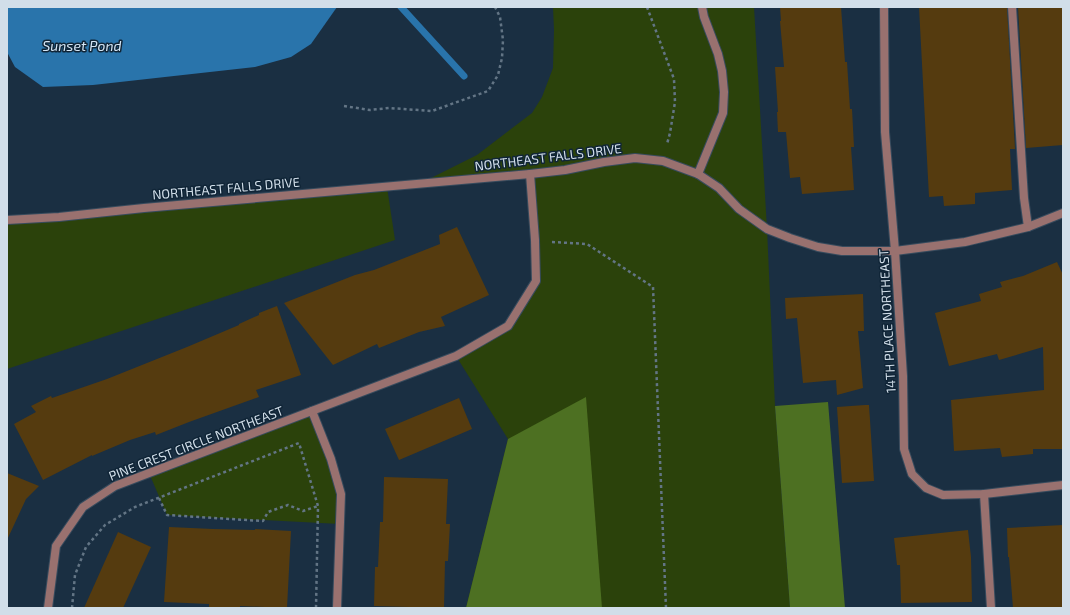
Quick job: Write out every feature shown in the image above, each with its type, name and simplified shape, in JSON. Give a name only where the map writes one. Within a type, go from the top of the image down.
[{"type":"street","points":[[698,174],[723,113],[724,92],[722,71],[718,54],[704,17],[702,7]]},
{"type":"street","name":"14TH PLACE NORTHEAST","points":[[884,7],[885,132],[895,251],[903,376],[904,449],[912,474],[926,488],[944,495],[984,494],[1063,486]]},
{"type":"street","points":[[1012,7],[1024,198],[1028,227]]},
{"type":"street","name":"NORTHEAST FALLS DRIVE","points":[[7,220],[59,217],[144,208],[530,174],[565,170],[604,162],[635,158],[663,160],[698,174],[719,188],[739,209],[767,229],[790,238],[842,251],[895,251],[965,242],[1028,227],[1063,213]]},
{"type":"street","name":"PINE CREST CIRCLE NORTHEAST","points":[[48,608],[56,546],[83,507],[115,486],[456,356],[508,326],[536,281],[535,240],[530,174]]},
{"type":"street","points":[[312,411],[331,459],[341,494],[337,608]]},
{"type":"street","points":[[984,494],[991,608]]},
{"type":"path","points":[[344,106],[370,110],[389,108],[432,111],[488,91],[498,76],[502,58],[503,40],[500,17],[494,7]]},
{"type":"path","points":[[647,7],[674,79],[675,102],[670,133],[663,160]]},
{"type":"path","points":[[535,240],[587,244],[653,287],[666,608]]},
{"type":"path","points":[[72,608],[75,575],[86,547],[105,525],[135,507],[299,443],[318,506],[316,608]]},
{"type":"path","points":[[159,498],[167,515],[263,521],[268,512],[288,505],[303,511],[318,506]]},
{"type":"green space","points":[[553,7],[754,7],[767,229],[775,406],[790,608],[466,608],[508,439],[456,356],[508,326],[536,281],[530,174],[419,184],[477,155],[532,113],[542,97],[553,68]]},
{"type":"green space","points":[[387,187],[395,240],[7,369],[7,220]]},
{"type":"green space","points":[[586,397],[602,608],[466,608],[508,439]]},
{"type":"green space","points":[[828,402],[845,608],[790,608],[775,406]]},
{"type":"green space","points":[[312,411],[341,494],[340,524],[167,515],[149,473]]},
{"type":"water","name":"Sunset Pond","points":[[7,7],[337,7],[311,44],[291,57],[255,67],[93,85],[43,87],[15,67],[7,52]]},
{"type":"building","points":[[780,7],[841,7],[850,109],[852,109],[854,147],[851,147],[854,190],[802,194],[800,177],[790,178],[786,132],[778,132],[775,67],[784,67]]},
{"type":"building","points":[[919,7],[1007,7],[1015,149],[1010,149],[1012,190],[975,193],[975,204],[944,206],[943,196],[929,197]]},
{"type":"building","points":[[1018,7],[1063,7],[1063,145],[1026,148]]},
{"type":"building","points":[[457,227],[489,295],[441,317],[445,326],[419,332],[379,348],[377,344],[333,365],[284,303],[440,244],[439,235]]},
{"type":"building","points":[[1057,262],[1063,275],[1063,449],[1033,449],[1033,454],[1002,457],[1000,448],[954,451],[951,400],[1044,390],[1043,347],[999,360],[997,354],[949,366],[935,313],[981,301],[979,294],[1002,287],[1000,282],[1023,276]]},
{"type":"building","points":[[863,294],[864,331],[858,331],[863,388],[837,395],[836,380],[803,383],[797,318],[786,319],[785,298]]},
{"type":"building","points":[[277,306],[301,375],[256,390],[259,397],[156,435],[155,432],[92,455],[43,480],[14,424],[36,412],[31,406],[51,396],[52,398],[107,379],[187,347],[239,325],[259,315],[259,313]]},
{"type":"building","points":[[459,398],[472,429],[399,460],[385,429]]},
{"type":"building","points":[[869,405],[874,481],[842,483],[837,407]]},
{"type":"building","points":[[7,473],[39,486],[26,499],[7,540]]},
{"type":"building","points":[[384,477],[448,479],[446,524],[450,524],[448,561],[445,561],[444,608],[374,606],[375,567],[378,567],[380,522],[383,522]]},
{"type":"building","points":[[1063,525],[1063,608],[1013,608],[1007,528]]},
{"type":"building","points":[[169,527],[291,531],[287,608],[240,606],[240,608],[209,607],[209,604],[164,602]]},
{"type":"building","points":[[968,530],[971,557],[972,602],[901,603],[900,565],[897,565],[894,538]]},
{"type":"building","points":[[118,532],[151,547],[123,608],[84,608]]},
{"type":"waterway","points":[[401,7],[464,76]]}]
